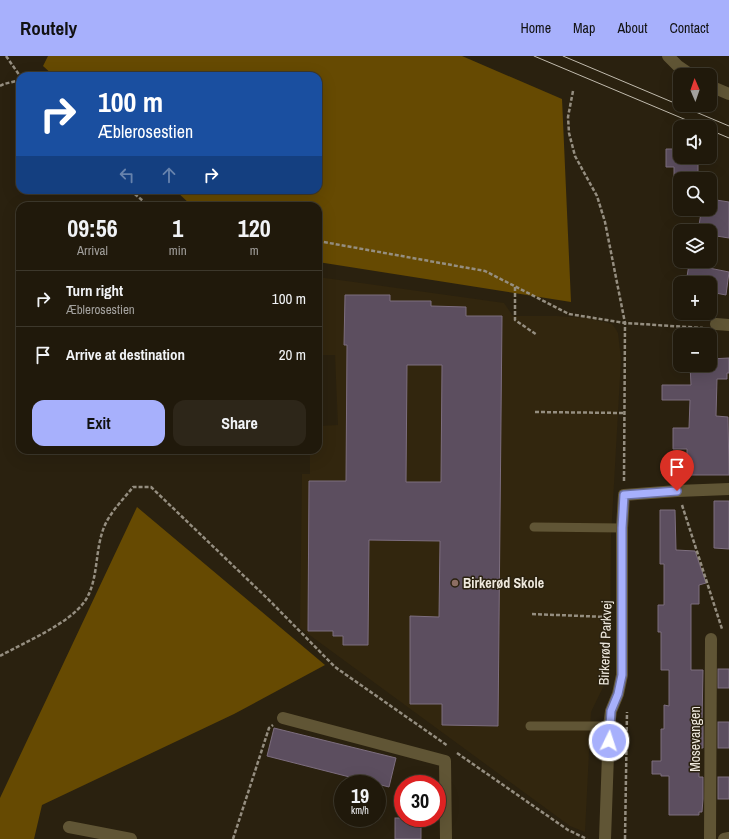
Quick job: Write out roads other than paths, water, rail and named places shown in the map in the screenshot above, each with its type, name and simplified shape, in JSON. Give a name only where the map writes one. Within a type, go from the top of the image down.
[{"type":"street","points":[[668,56],[681,68]]},
{"type":"street","points":[[717,89],[729,94]]},
{"type":"street","points":[[716,324],[729,325]]},
{"type":"street","name":"Birkerød Parkvej","points":[[605,839],[609,726],[611,711],[618,694],[622,675],[622,528],[624,495],[729,489]]},
{"type":"street","name":"Mosevangen","points":[[710,839],[711,639]]},
{"type":"street","points":[[283,718],[445,761],[446,839]]},
{"type":"street","points":[[69,828],[131,839]]},
{"type":"street","points":[[724,839],[729,838]]},
{"type":"lane","points":[[534,526],[622,528]]},
{"type":"lane","points":[[530,726],[609,726]]},
{"type":"tram line","points":[[534,56],[686,120]]},
{"type":"tram line","points":[[563,56],[729,126]]},
{"type":"tram line","points":[[717,133],[729,138]]},
{"type":"place","name":"Birkerød Skole","points":[[455,583]]}]
